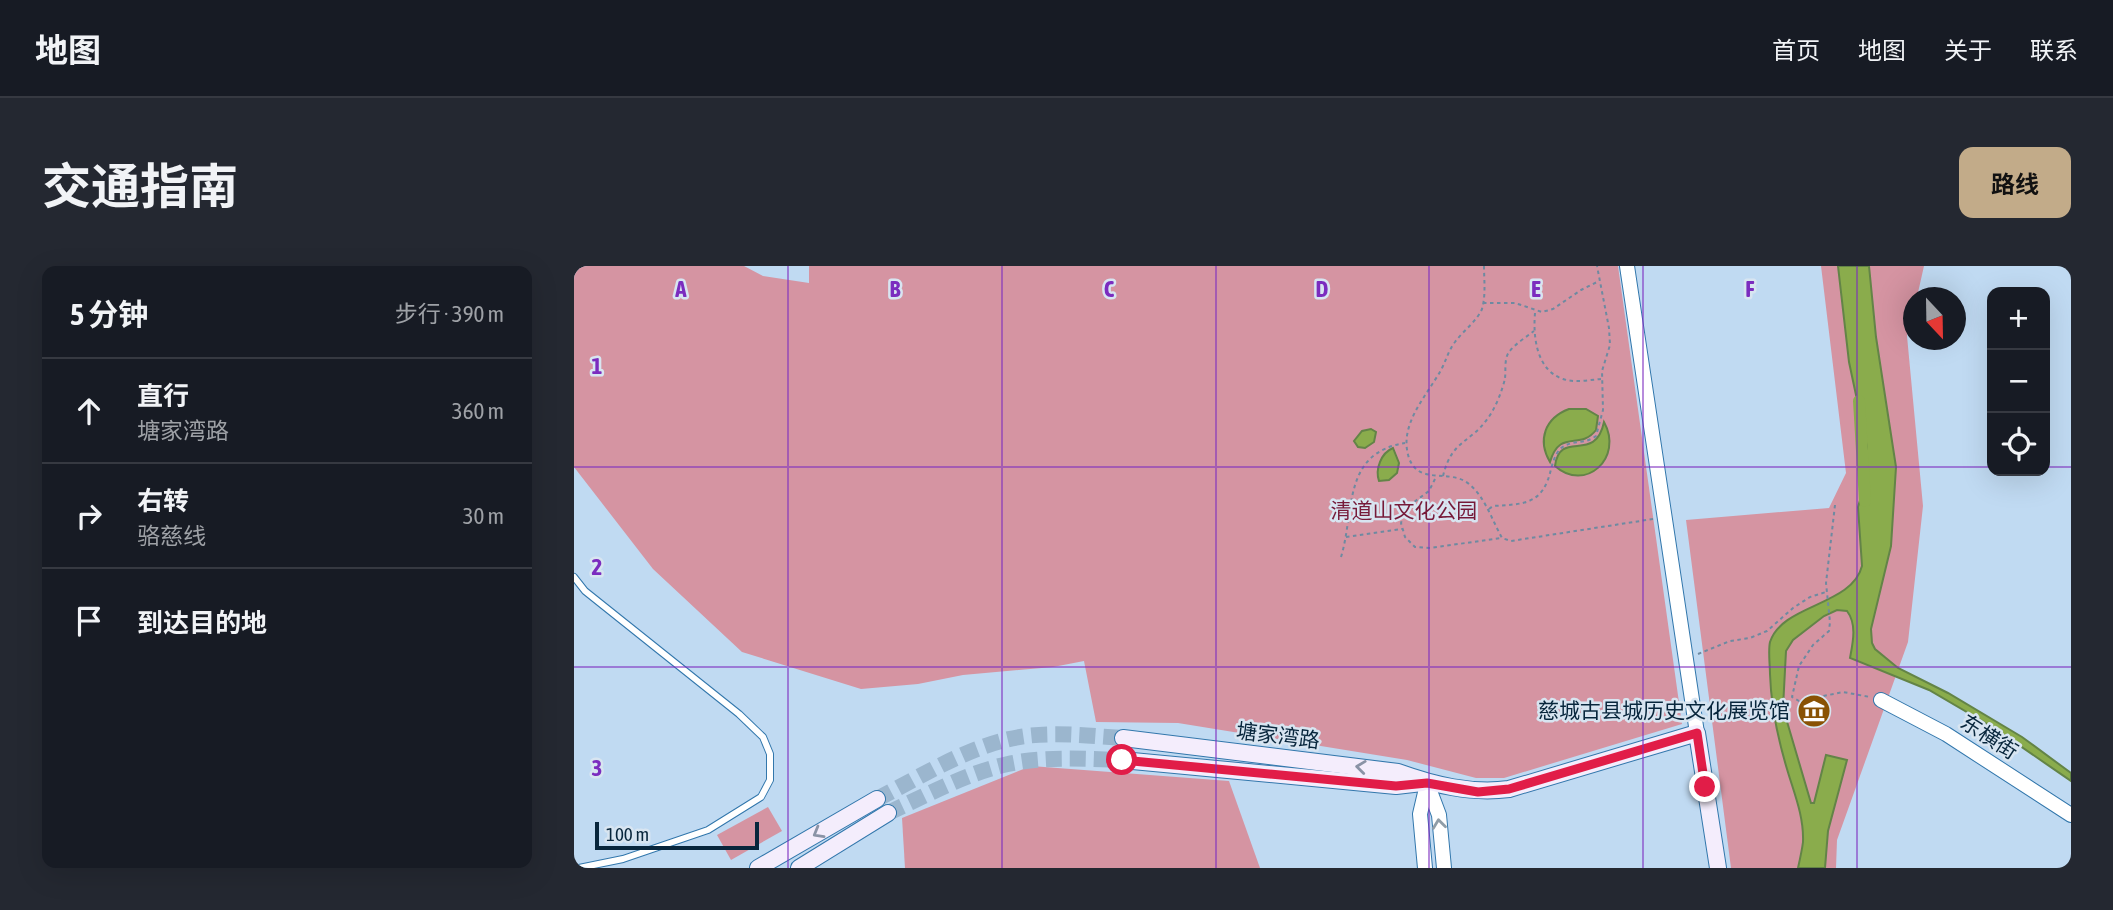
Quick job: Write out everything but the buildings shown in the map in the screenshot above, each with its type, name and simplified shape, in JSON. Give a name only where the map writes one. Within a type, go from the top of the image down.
[{"type":"main road","name":"塘家湾路","points":[[1123,738],[1398,772],[1427,783],[1478,792],[1509,789],[1697,733]]},
{"type":"main road","points":[[1697,733],[1718,868]]},
{"type":"main road","name":"塘家湾路","points":[[1122,760],[1396,786],[1427,783]]},
{"type":"main road","points":[[758,868],[877,799]]},
{"type":"main road","points":[[799,868],[888,813]]},
{"type":"street","points":[[1628,266],[1697,733]]},
{"type":"street","name":"东横街","points":[[1881,700],[1946,734],[2071,815]]},
{"type":"street","points":[[1425,868],[1420,814],[1427,783]]},
{"type":"street","points":[[1427,783],[1439,815],[1444,868]]},
{"type":"lane","points":[[574,577],[585,591],[739,714],[763,737],[770,754],[770,780],[761,797],[708,830],[623,859],[579,868]]},
{"type":"path","points":[[1484,266],[1485,291],[1482,309],[1448,353],[1443,368],[1410,423],[1406,443],[1414,467],[1426,475],[1461,478],[1469,484],[1488,509],[1502,538]]},
{"type":"path","points":[[1488,509],[1532,501],[1545,488],[1558,451],[1570,443],[1587,442],[1596,436],[1603,410],[1601,379],[1610,345],[1597,266]]},
{"type":"path","points":[[1482,303],[1515,303],[1535,312],[1553,309],[1600,280]]},
{"type":"path","points":[[1535,312],[1535,343],[1541,359],[1550,371],[1561,379],[1601,379]]},
{"type":"path","points":[[1443,476],[1453,450],[1481,427],[1492,412],[1505,380],[1507,355],[1510,350],[1534,331]]},
{"type":"path","points":[[1341,557],[1351,492],[1361,470],[1380,452],[1406,443]]},
{"type":"path","points":[[1436,477],[1429,491],[1406,509],[1401,523],[1405,537],[1415,547],[1430,548],[1502,538],[1511,541],[1665,517]]},
{"type":"path","points":[[1835,505],[1827,592],[1829,631],[1813,645],[1799,666],[1792,697],[1799,701],[1843,692],[1881,700]]},
{"type":"path","points":[[1346,537],[1403,529]]},
{"type":"path","points":[[1686,659],[1730,641],[1750,638],[1766,631],[1793,607],[1810,597],[1827,592]]},
{"type":"green space","name":"清道山文化公园","points":[[574,266],[744,266],[763,276],[809,283],[809,266],[1618,266],[1682,724],[1504,778],[1476,778],[1407,760],[1178,723],[1096,722],[1084,661],[1053,667],[963,675],[918,684],[861,689],[742,652],[653,569],[574,467]]},
{"type":"green space","points":[[1821,266],[1924,266],[1919,287],[1903,287],[1903,350],[1908,350],[1923,506],[1908,642],[1837,840],[1836,868],[1731,868],[1686,520],[1829,508],[1846,473]]},
{"type":"green space","points":[[1031,766],[1229,781],[1260,868],[905,868],[902,818]]},
{"type":"green space","points":[[768,807],[782,831],[731,860],[717,835]]},
{"type":"shaded area","points":[[1838,266],[1869,266],[1876,337],[1896,467],[1891,546],[1871,629],[1872,643],[1875,649],[1898,668],[1948,693],[2022,737],[2071,773],[2071,781],[1994,728],[1929,690],[1850,658],[1852,622],[1847,611],[1837,610],[1824,616],[1793,640],[1786,651],[1783,708],[1811,803],[1814,803],[1826,755],[1847,760],[1828,831],[1825,868],[1798,868],[1803,842],[1802,823],[1776,722],[1771,686],[1770,642],[1777,629],[1788,620],[1845,589],[1856,579],[1862,566],[1858,507],[1867,476],[1867,447],[1849,362]]},
{"type":"shaded area","points":[[1569,409],[1586,409],[1598,416],[1596,430],[1590,436],[1559,446],[1550,462],[1544,446],[1546,431],[1554,418]]},
{"type":"shaded area","points":[[1604,422],[1609,435],[1609,448],[1598,468],[1578,476],[1555,466],[1558,455],[1564,449],[1593,442],[1600,435]]},
{"type":"shaded area","points":[[1371,429],[1376,432],[1374,442],[1365,448],[1358,447],[1354,441],[1362,431]]},
{"type":"shaded area","points":[[1393,448],[1399,463],[1397,473],[1389,480],[1379,481],[1380,462]]},
{"type":"waterway","points":[[1859,401],[1865,501]]},
{"type":"tunnel","points":[[877,799],[949,761],[1006,740],[1050,734],[1123,738]]},
{"type":"tunnel","points":[[888,813],[962,779],[1008,764],[1050,759],[1122,760]]},
{"type":"place","name":"慈城古县城历史文化展览馆","points":[[1814,711]]},
{"type":"route","points":[[1122,760],[1396,786],[1427,783],[1491,792],[1697,733],[1705,787]]}]
